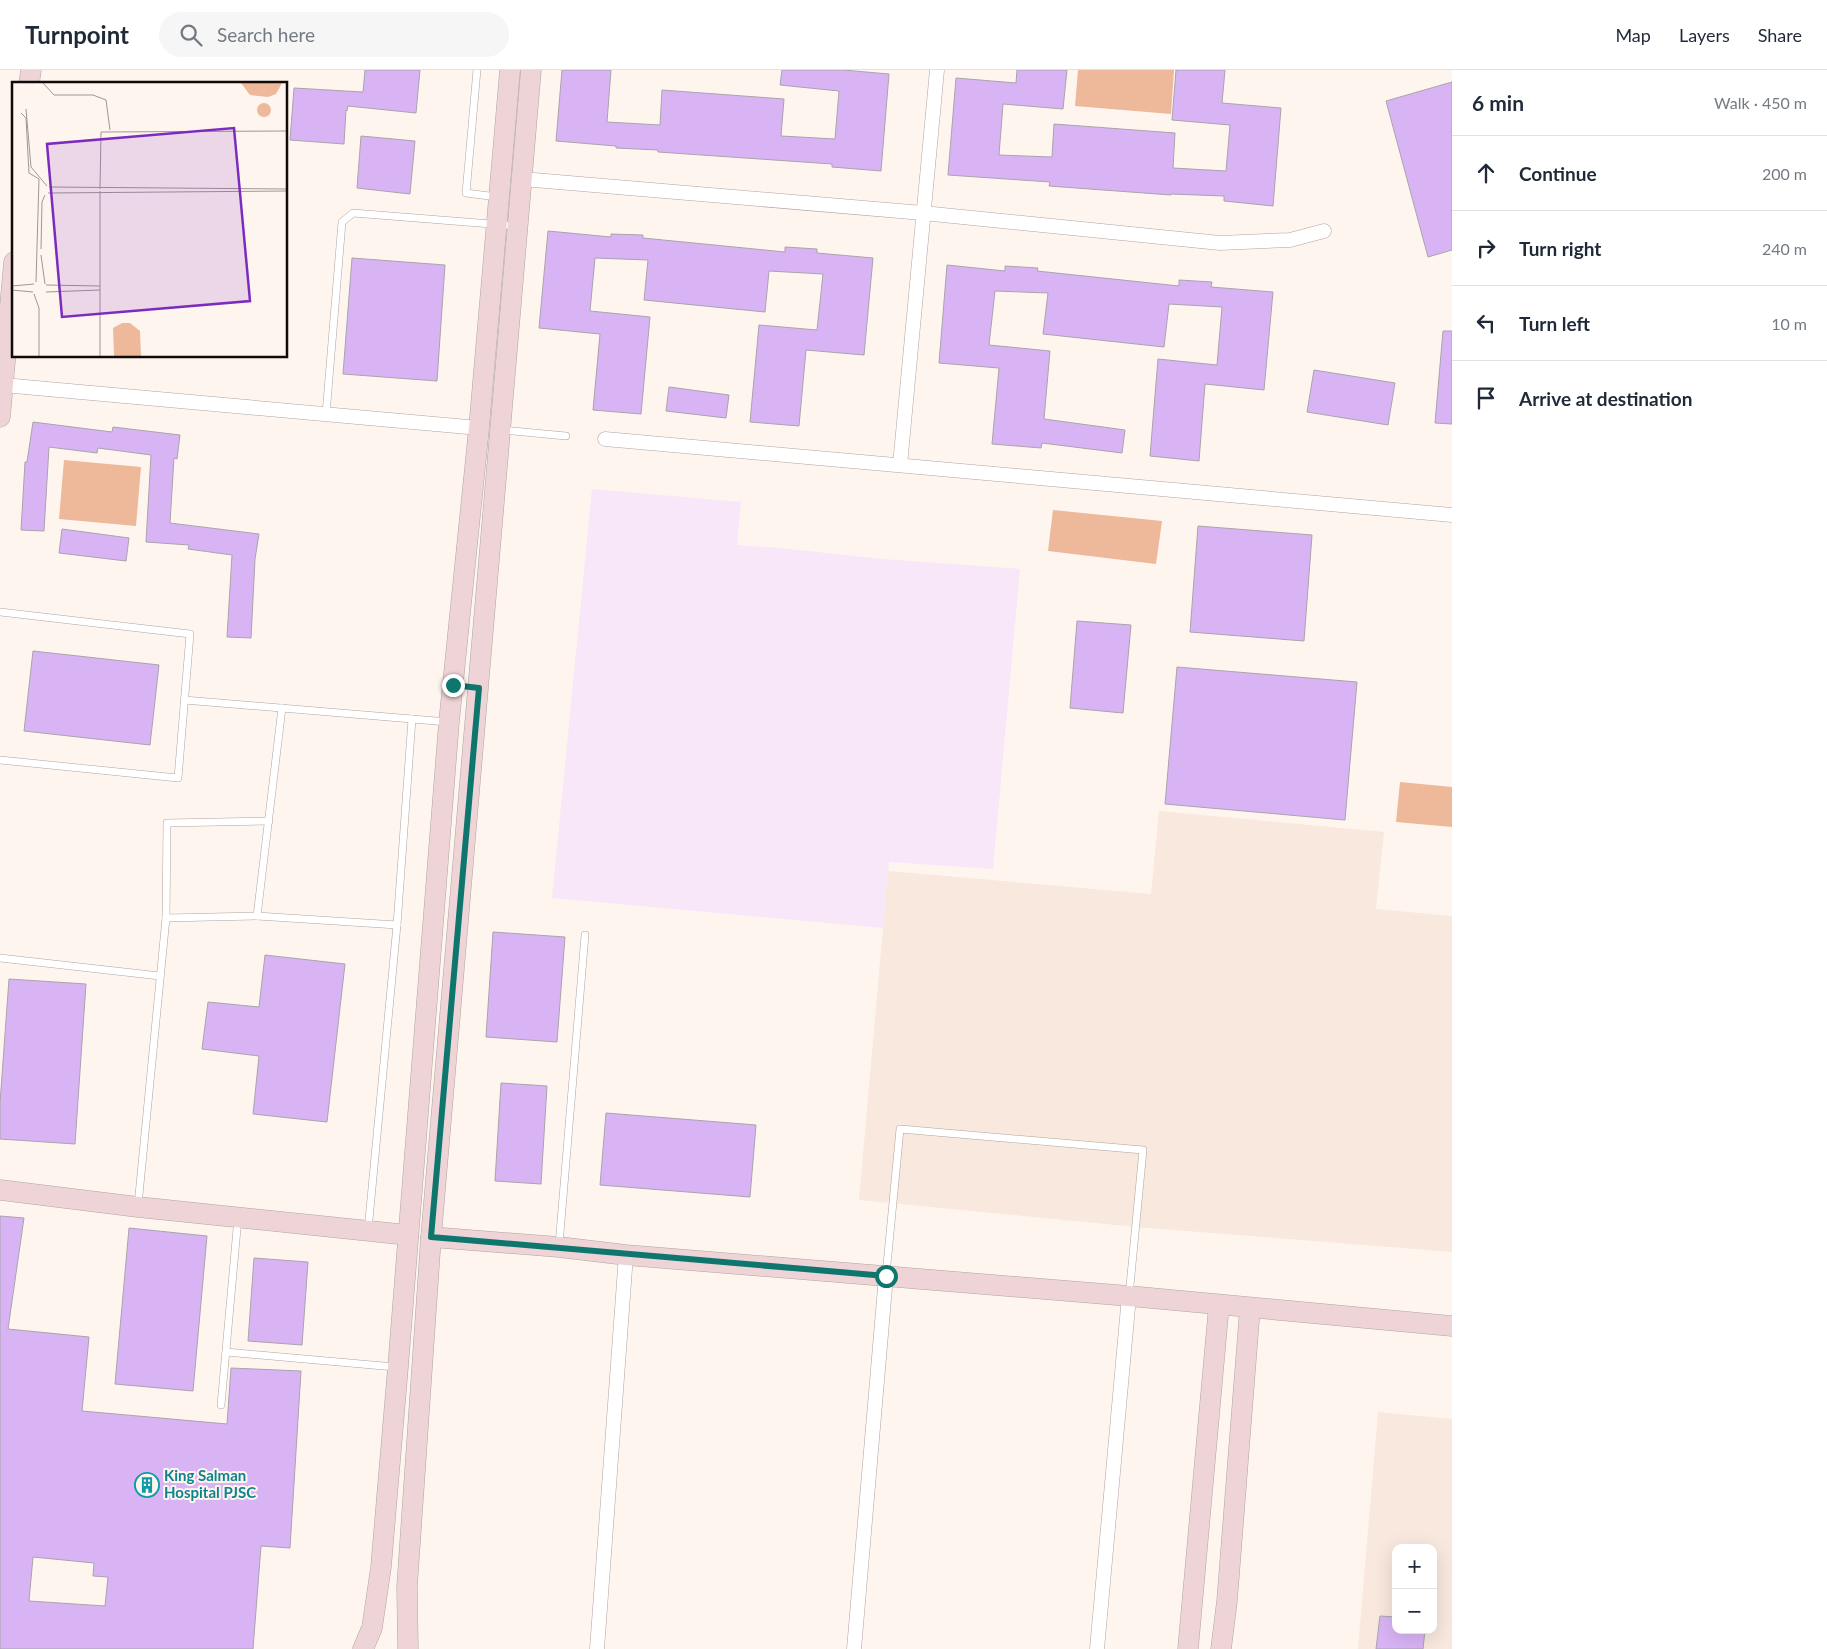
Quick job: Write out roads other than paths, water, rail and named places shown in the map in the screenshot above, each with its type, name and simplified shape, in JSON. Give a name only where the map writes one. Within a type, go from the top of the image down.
[{"type":"street","points":[[363,1649],[372,1628],[381,1567],[449,722],[479,428],[510,70]]},
{"type":"street","points":[[408,1649],[407,1587],[431,1237],[531,70]]},
{"type":"street","points":[[900,465],[937,70]]},
{"type":"street","points":[[522,179],[923,213],[1220,243],[1290,240],[1324,231]]},
{"type":"street","points":[[0,417],[12,284]]},
{"type":"street","points":[[3,385],[479,428]]},
{"type":"street","points":[[605,439],[1452,515]]},
{"type":"street","points":[[453,685],[479,688]]},
{"type":"street","points":[[449,722],[476,724]]},
{"type":"street","points":[[0,1190],[138,1207],[408,1235]]},
{"type":"street","points":[[431,1237],[1128,1296],[1452,1326]]},
{"type":"street","points":[[597,1649],[626,1255]]},
{"type":"street","points":[[854,1649],[886,1276]]},
{"type":"street","points":[[1097,1649],[1128,1296]]},
{"type":"street","points":[[1188,1649],[1219,1305]]},
{"type":"street","points":[[1221,1649],[1227,1601],[1250,1308]]},
{"type":"lane","points":[[477,70],[466,193],[500,198]]},
{"type":"lane","points":[[326,414],[342,222],[353,213],[518,226]]},
{"type":"lane","points":[[500,430],[566,436]]},
{"type":"lane","points":[[0,612],[190,634],[178,778],[0,760]]},
{"type":"lane","points":[[184,700],[449,722]]},
{"type":"lane","points":[[257,916],[282,708]]},
{"type":"lane","points":[[368,1230],[397,926],[412,719]]},
{"type":"lane","points":[[138,1207],[166,918],[167,823],[269,821]]},
{"type":"lane","points":[[166,918],[257,916],[397,926]]},
{"type":"lane","points":[[559,1247],[585,935]]},
{"type":"lane","points":[[0,958],[160,976]]},
{"type":"lane","points":[[886,1276],[900,1129],[1142,1150],[1128,1296]]},
{"type":"lane","points":[[221,1405],[238,1218]]},
{"type":"lane","points":[[226,1352],[398,1367]]},
{"type":"place","name":"King Salman Hospital PJSC","points":[[147,1485]]}]
